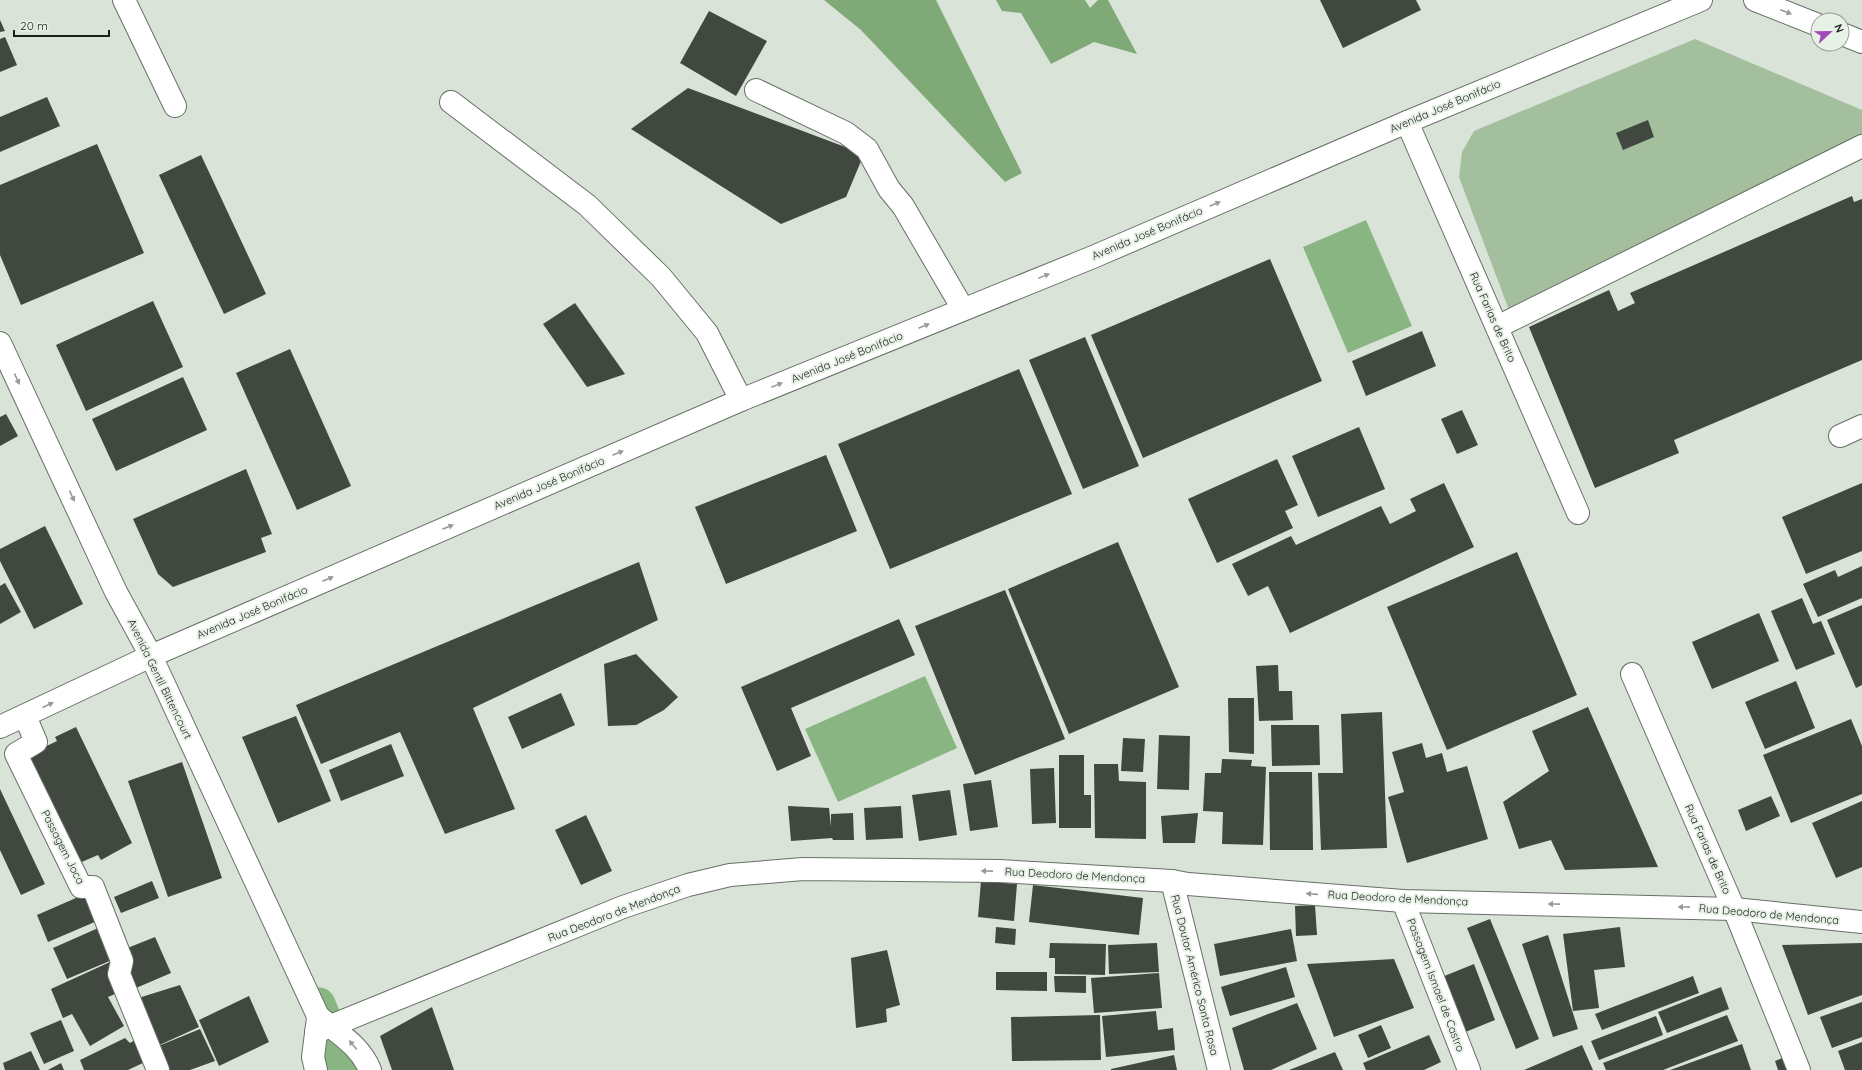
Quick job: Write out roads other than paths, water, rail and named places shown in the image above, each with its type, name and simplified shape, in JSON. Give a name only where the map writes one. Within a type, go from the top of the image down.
[{"type":"street","points":[[124,0],[175,106]]},
{"type":"street","name":"Avenida José Bonifácio","points":[[0,727],[151,656],[741,400],[1093,257],[1407,122],[1701,0]]},
{"type":"street","points":[[1755,0],[1810,22]]},
{"type":"street","points":[[1850,37],[1862,42]]},
{"type":"street","points":[[756,90],[846,133],[867,148],[889,189],[903,206],[963,309]]},
{"type":"street","points":[[450,102],[587,205],[661,277],[707,333],[741,400]]},
{"type":"street","name":"Rua Farias de Brito","points":[[1407,122],[1578,513]]},
{"type":"street","points":[[1497,327],[1862,146]]},
{"type":"street","name":"Avenida Gentil Bittencourt","points":[[0,343],[116,592],[151,656],[321,1025]]},
{"type":"street","points":[[1840,436],[1862,426]]},
{"type":"street","name":"Rua Farias de Brito","points":[[1632,674],[1734,909],[1800,1070]]},
{"type":"street","name":"Passagem Joca","points":[[25,716],[36,742],[16,754],[81,887],[93,887],[122,961],[119,974],[158,1070]]},
{"type":"street","name":"Rua Deodoro de Mendonça","points":[[321,1025],[623,907],[688,884],[730,875],[803,869],[983,871],[1172,881],[1188,884],[1403,901],[1734,909],[1862,922]]},
{"type":"street","name":"Rua Doutor Américo Santa Rosa","points":[[1172,881],[1219,1070]]},
{"type":"street","name":"Passagem Ismael de Castro","points":[[1403,901],[1469,1070]]},
{"type":"street","points":[[316,1070],[313,1057],[321,1025],[348,1039],[367,1062],[370,1070]]},
{"type":"waterway","points":[[319,1004],[346,1070]]}]
